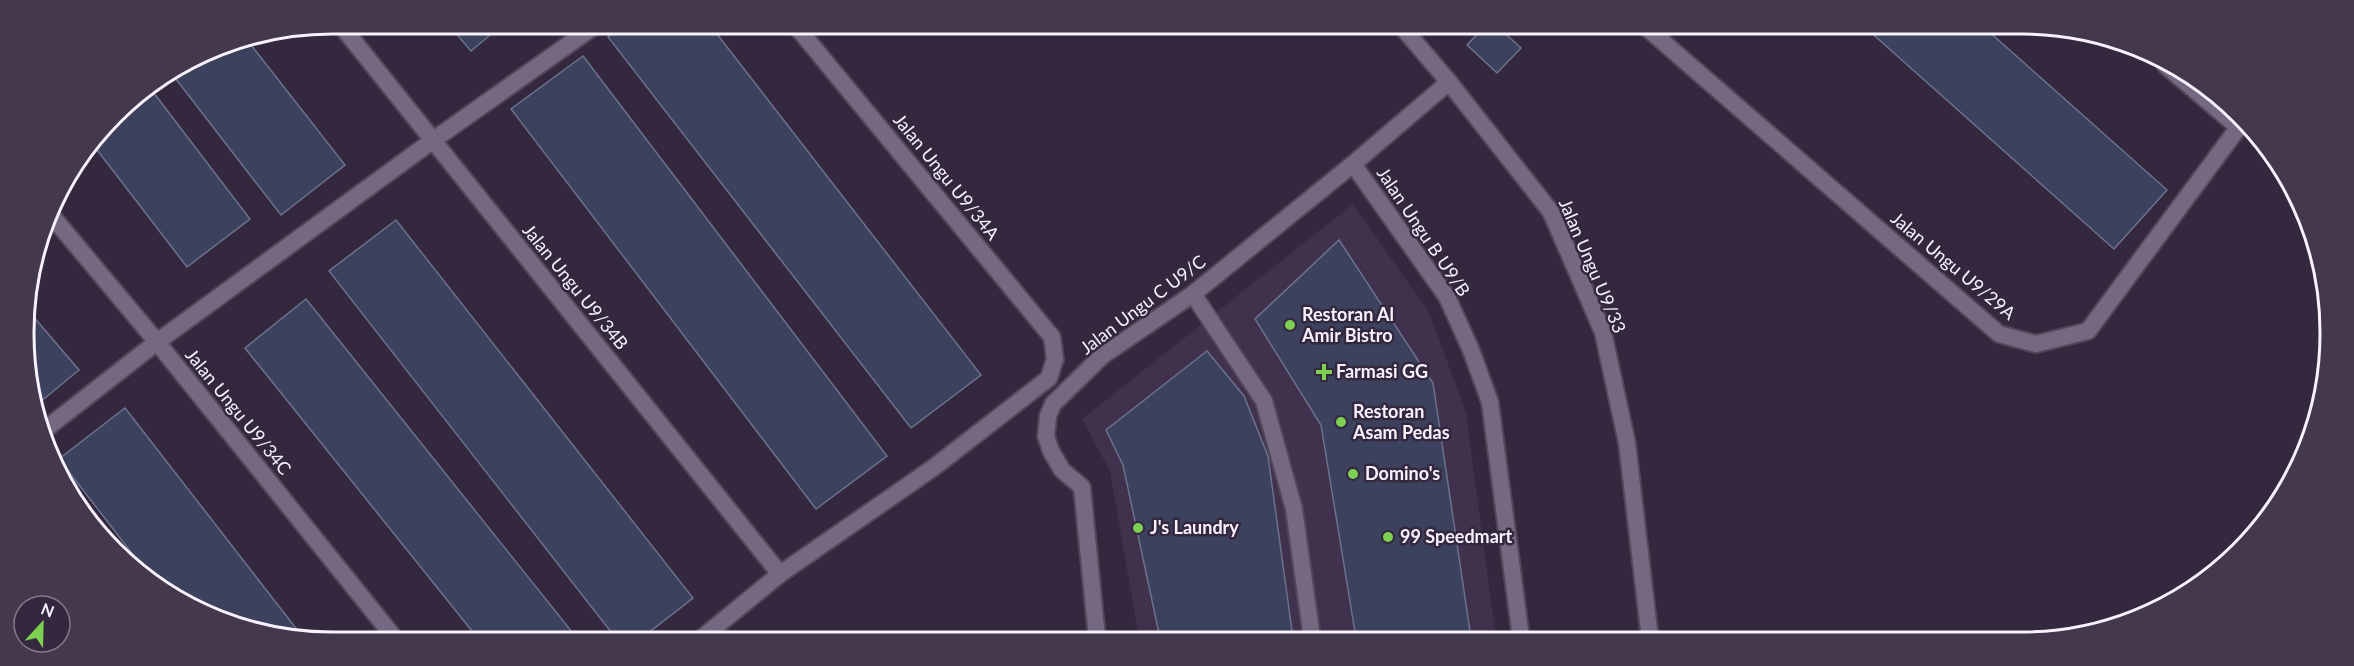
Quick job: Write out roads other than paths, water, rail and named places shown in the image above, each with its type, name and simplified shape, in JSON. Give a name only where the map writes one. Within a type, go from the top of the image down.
[{"type":"street","name":"Jalan Ungu U9/34B","points":[[348,34],[780,574]]},
{"type":"street","points":[[49,426],[157,342],[432,141],[583,34]]},
{"type":"street","name":"Jalan Ungu U9/34A","points":[[780,574],[933,468],[1049,378],[1055,358],[1052,337],[803,34]]},
{"type":"street","name":"Jalan Ungu U9/33","points":[[1408,34],[1449,82],[1551,212],[1603,332],[1627,443],[1649,632]]},
{"type":"street","name":"Jalan Ungu U9/29A","points":[[1654,34],[2000,334],[2036,344],[2088,331],[2238,128]]},
{"type":"street","name":"Jalan Ungu C U9/C","points":[[1096,632],[1082,487],[1062,470],[1051,451],[1046,436],[1048,416],[1053,404],[1102,356],[1193,294],[1353,164],[1449,82]]},
{"type":"street","name":"Jalan Ungu B U9/B","points":[[1353,164],[1447,297],[1471,350],[1490,402],[1520,632]]},
{"type":"street","name":"Jalan Ungu U9/34C","points":[[56,221],[390,632]]},
{"type":"street","points":[[1193,294],[1264,401],[1294,509],[1311,632]]},
{"type":"street","points":[[710,632],[780,574]]},
{"type":"place","name":"Restoran Al Amir Bistro","points":[[1290,325]]},
{"type":"place","name":"Farmasi GG","points":[[1324,372]]},
{"type":"place","name":"Restoran Asam Pedas","points":[[1341,422]]},
{"type":"place","name":"Domino's","points":[[1353,474]]},
{"type":"place","name":"J's Laundry","points":[[1138,528]]},
{"type":"place","name":"99 Speedmart","points":[[1388,537]]}]
